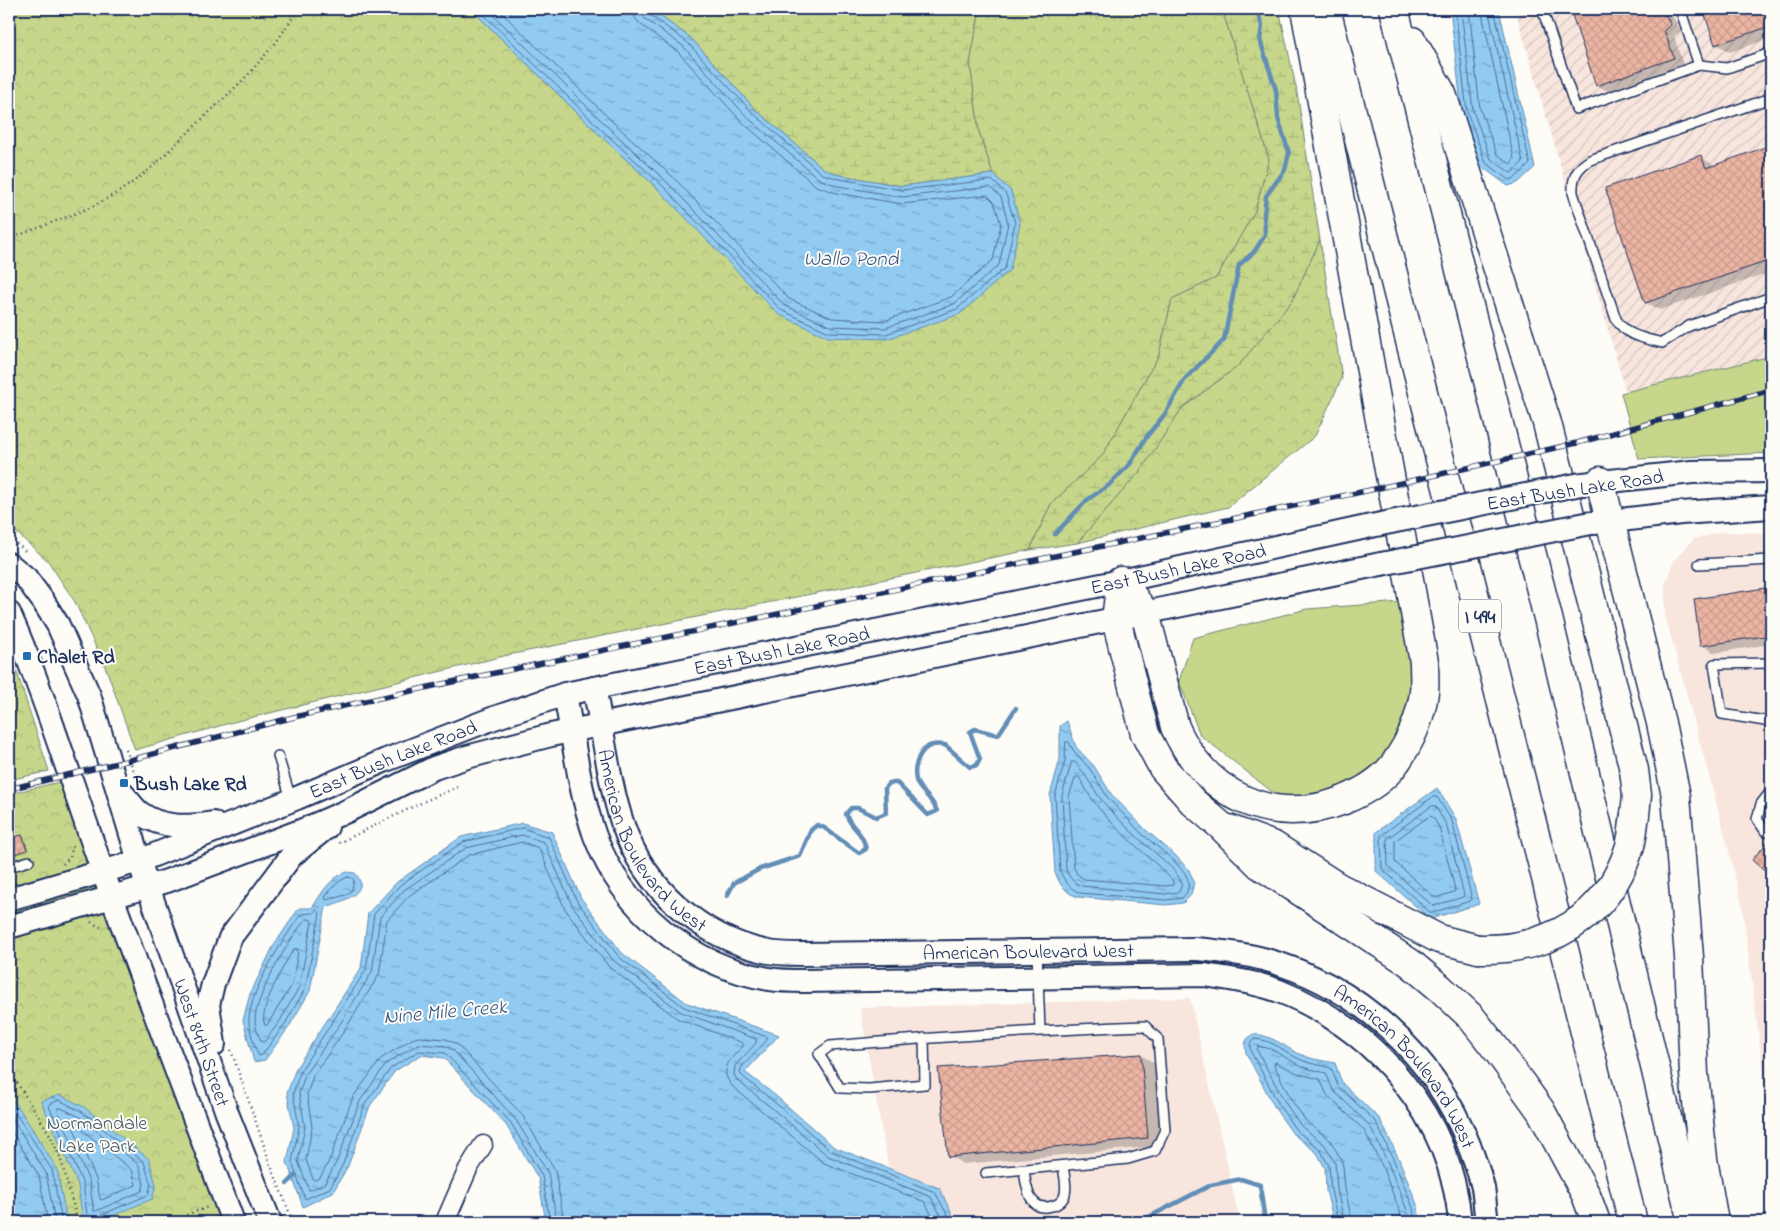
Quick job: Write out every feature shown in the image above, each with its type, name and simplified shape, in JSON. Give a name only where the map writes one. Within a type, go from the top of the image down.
[{"type":"highway","points":[[1121,581],[1145,613],[1152,647],[1175,727],[1182,742],[1191,757],[1214,782],[1247,802],[1277,810],[1303,811],[1333,804],[1356,795],[1380,779],[1395,764],[1409,742],[1418,718],[1424,691],[1424,662],[1305,9]]},
{"type":"highway","name":"I 494","points":[[1326,9],[1633,1222]]},
{"type":"highway","points":[[1221,826],[1274,846],[1338,887],[1440,939],[1478,949],[1500,950],[1538,943],[1576,924],[1591,911],[1616,879],[1630,846],[1637,794],[1634,770],[1547,423],[1442,94],[1395,10]]},
{"type":"highway","points":[[1395,10],[1548,618],[1692,1222]]},
{"type":"highway","points":[[1591,483],[1661,723],[1676,796],[1689,957],[1694,1074],[1703,1158],[1714,1222]]},
{"type":"highway","points":[[1121,581],[1116,619],[1145,734],[1163,768],[1193,802],[1221,826],[1260,865],[1410,963],[1470,1017],[1500,1054],[1541,1111],[1586,1195],[1596,1222]]},
{"type":"street","name":"East Bush Lake Road","points":[[9,899],[139,861],[291,801],[386,760],[565,694],[1121,581],[1371,526],[1591,483],[1692,472],[1771,472]]},
{"type":"street","name":"East Bush Lake Road","points":[[9,927],[167,881],[347,811],[434,768],[467,757],[572,729],[1380,564],[1601,522],[1681,513],[1771,507]]},
{"type":"street","points":[[9,564],[26,578],[43,601],[62,634],[89,695],[139,861]]},
{"type":"street","points":[[9,613],[67,766],[103,872]]},
{"type":"street","name":"American Boulevard West","points":[[594,688],[615,798],[624,827],[636,854],[650,876],[671,901],[700,924],[737,944],[766,952],[802,954],[1196,949],[1228,952],[1262,959],[1294,969],[1325,983],[1354,1000],[1382,1021],[1428,1071],[1447,1099],[1462,1128],[1483,1188],[1487,1222]]},
{"type":"street","name":"American Boulevard West","points":[[565,694],[586,803],[596,836],[609,868],[627,894],[649,919],[675,941],[703,958],[737,971],[771,979],[804,981],[1205,975],[1242,981],[1278,990],[1338,1021],[1364,1041],[1391,1067],[1413,1093],[1429,1120],[1449,1169],[1459,1204],[1460,1222]]},
{"type":"street","points":[[117,788],[140,813],[158,822],[171,825],[186,827],[251,817]]},
{"type":"street","points":[[227,1113],[208,1004],[213,984],[230,938],[292,855],[347,811]]},
{"type":"street","name":"West 84th Street","points":[[139,861],[227,1113],[270,1222]]},
{"type":"street","name":"West 84th Street","points":[[103,872],[233,1222]]},
{"type":"street","points":[[445,1222],[468,1168],[483,1145]]},
{"type":"lane","points":[[1542,9],[1576,109],[1699,65],[1727,68],[1771,54]]},
{"type":"lane","points":[[1680,9],[1699,65]]},
{"type":"lane","points":[[1771,98],[1590,160],[1582,165],[1572,183],[1573,193],[1616,319],[1627,332],[1662,344],[1689,326],[1771,297]]},
{"type":"lane","points":[[1699,564],[1771,560]]},
{"type":"lane","points":[[1771,663],[1714,664],[1722,714],[1771,722]]},
{"type":"lane","points":[[278,756],[291,801]]},
{"type":"lane","points":[[1766,832],[1757,819],[1760,804],[1771,791]]},
{"type":"lane","points":[[9,867],[29,861]]},
{"type":"lane","points":[[1037,951],[1040,1030]]},
{"type":"lane","points":[[924,1038],[925,1084],[869,1090],[840,1088],[819,1054],[830,1046],[924,1038],[1040,1030],[1145,1026],[1158,1039],[1165,1130],[1155,1151],[1128,1159],[986,1173]]},
{"type":"lane","points":[[1024,1170],[1030,1199],[1038,1206],[1047,1208],[1056,1205],[1064,1198],[1066,1187],[1063,1166]]},
{"type":"path","points":[[9,239],[92,206],[122,190],[149,170],[247,76],[277,41],[299,9]]},
{"type":"path","points":[[333,846],[460,786]]},
{"type":"path","points":[[86,920],[107,932]]},
{"type":"path","points":[[230,1045],[270,1163],[294,1222]]},
{"type":"path","points":[[9,1070],[50,1136],[60,1157],[78,1222]]},
{"type":"path","points":[[168,1222],[210,1206]]},
{"type":"shaded area","points":[[1515,9],[1771,9],[1771,356],[1626,392]]},
{"type":"shaded area","points":[[1721,532],[1771,533],[1771,1114],[1761,1055],[1742,905],[1725,835],[1665,615],[1665,584],[1674,560],[1694,539]]},
{"type":"shaded area","points":[[1190,998],[1240,1222],[898,1222],[860,1008]]},
{"type":"green space","points":[[9,9],[471,9],[660,191],[1011,191],[993,174],[979,132],[970,63],[980,9],[1222,9],[1269,159],[1255,211],[1216,278],[1172,299],[1159,355],[1102,456],[1051,504],[1030,550],[508,655],[237,721],[135,750],[107,671],[75,602],[48,561],[9,526]]},
{"type":"green space","points":[[650,9],[980,9],[970,63],[979,132],[993,174],[902,186],[840,175],[824,169],[755,109],[691,38]]},
{"type":"green space","points":[[1222,9],[1279,9],[1297,92],[1320,240],[1292,301],[1238,366],[1182,408],[1141,470],[1077,543],[1030,550],[1051,504],[1102,456],[1159,355],[1172,299],[1216,278],[1255,211],[1269,159]]},
{"type":"green space","points":[[1320,240],[1342,378],[1315,436],[1228,507],[1077,543],[1141,470],[1182,408],[1238,366],[1292,301]]},
{"type":"green space","points":[[1771,356],[1771,453],[1639,459],[1621,393]]},
{"type":"green space","points":[[1402,602],[1416,669],[1394,750],[1337,792],[1280,798],[1200,735],[1179,681],[1193,638],[1307,609]]},
{"type":"green space","points":[[9,648],[49,771],[9,780]]},
{"type":"green space","name":"Normandale Lake Park","points":[[63,781],[225,1222],[9,1222],[9,794]]},
{"type":"water","name":"Wallo Pond","points":[[471,9],[650,9],[691,38],[755,109],[824,169],[840,175],[902,186],[993,174],[1011,191],[1020,223],[1010,270],[960,314],[887,339],[828,337],[778,314],[660,191]]},
{"type":"water","points":[[1450,9],[1499,9],[1535,167],[1518,183],[1508,186],[1481,166],[1462,113]]},
{"type":"water","points":[[1067,721],[1076,747],[1094,766],[1112,795],[1189,870],[1194,882],[1191,895],[1183,903],[1166,905],[1078,897],[1069,893],[1061,885],[1055,873],[1050,795],[1060,759],[1060,726]]},
{"type":"water","points":[[1437,788],[1456,819],[1479,904],[1430,919],[1376,871],[1376,832]]},
{"type":"water","points":[[523,823],[552,832],[581,898],[622,953],[687,1003],[779,1035],[745,1072],[776,1096],[834,1147],[939,1188],[953,1216],[960,1222],[546,1222],[538,1178],[506,1125],[444,1058],[421,1055],[395,1071],[370,1106],[348,1166],[333,1192],[303,1207],[287,1162],[294,1128],[287,1093],[296,1068],[361,968],[368,913],[397,882],[461,837]]},
{"type":"water","points":[[347,872],[355,873],[360,886],[352,896],[326,907],[310,991],[289,1027],[265,1060],[254,1062],[243,1020],[250,994],[274,945],[299,908],[312,908],[331,882]]},
{"type":"water","points":[[1253,1034],[1268,1037],[1307,1057],[1335,1063],[1342,1083],[1380,1119],[1399,1159],[1418,1207],[1420,1222],[1334,1222],[1326,1191],[1325,1168],[1317,1153],[1293,1134],[1276,1110],[1246,1053],[1245,1044],[1247,1039]]},
{"type":"water","points":[[9,1095],[57,1169],[67,1222],[9,1222]]},
{"type":"water","points":[[60,1095],[84,1107],[149,1159],[156,1185],[152,1199],[98,1222],[83,1222],[78,1185],[41,1101]]},
{"type":"building","points":[[1570,9],[1662,9],[1671,25],[1664,30],[1674,58],[1596,86]]},
{"type":"building","points":[[1703,9],[1771,9],[1771,26],[1715,45]]},
{"type":"building","points":[[1771,145],[1771,260],[1645,303],[1605,188],[1701,155],[1706,168]]},
{"type":"building","points":[[1771,587],[1771,635],[1700,646],[1694,599]]},
{"type":"building","points":[[22,835],[27,850],[15,854],[10,838]]},
{"type":"building","points":[[1771,838],[1771,877],[1752,860]]},
{"type":"building","points":[[1141,1054],[1148,1138],[948,1157],[938,1068]]},
{"type":"waterway","points":[[1055,534],[1087,500],[1109,485],[1130,464],[1147,436],[1165,414],[1185,379],[1224,340],[1239,265],[1254,252],[1265,235],[1264,215],[1266,196],[1285,170],[1289,153],[1278,118],[1276,90],[1260,40],[1262,26],[1257,9]]},
{"type":"waterway","points":[[727,896],[734,883],[760,869],[800,856],[811,830],[817,825],[823,827],[859,853],[866,849],[860,834],[846,814],[851,808],[858,808],[876,817],[886,813],[885,788],[889,783],[897,783],[928,815],[937,811],[916,780],[917,761],[923,751],[933,745],[945,745],[970,767],[977,765],[980,759],[970,732],[975,729],[998,735],[1016,708]]},
{"type":"waterway","name":"Nine Mile Creek","points":[[287,1184],[296,1175]]},
{"type":"waterway","name":"Nine Mile Creek","points":[[1139,1222],[1211,1185],[1241,1179],[1260,1185],[1265,1222]]},
{"type":"railway","points":[[9,789],[130,760],[294,717],[447,683],[1366,491],[1577,443],[1771,390]]},
{"type":"place","name":"Chalet Rd","points":[[27,656]]},
{"type":"place","name":"Bush Lake Rd","points":[[124,783]]}]
